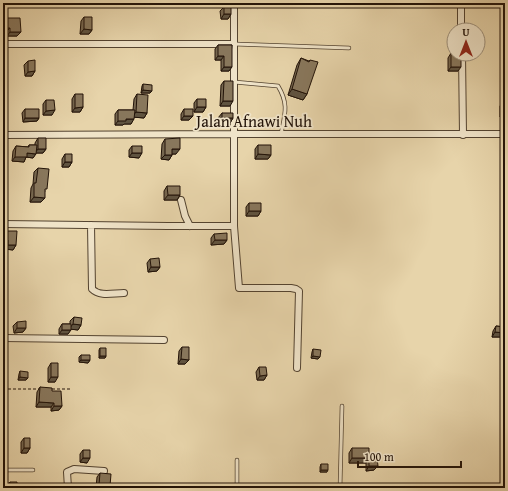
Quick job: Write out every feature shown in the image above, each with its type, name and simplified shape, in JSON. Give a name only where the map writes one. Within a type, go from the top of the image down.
[{"type":"street","points":[[234,3],[234,226],[239,288],[291,288],[298,291],[297,368]]},
{"type":"street","points":[[461,3],[461,22]]},
{"type":"street","points":[[3,44],[234,44]]},
{"type":"street","points":[[462,62],[463,135]]},
{"type":"street","name":"Jalan Afnawi Nuh","points":[[3,135],[505,134]]},
{"type":"street","points":[[181,200],[185,216],[190,226]]},
{"type":"street","points":[[3,224],[234,226]]},
{"type":"street","points":[[91,225],[92,289],[95,293],[124,293]]},
{"type":"street","points":[[3,338],[164,340]]},
{"type":"street","points":[[68,488],[68,472],[70,470],[104,471]]},
{"type":"lane","points":[[234,44],[348,48]]},
{"type":"lane","points":[[234,82],[278,86],[286,101],[281,134]]},
{"type":"lane","points":[[340,488],[342,406]]},
{"type":"lane","points":[[237,460],[237,488]]},
{"type":"lane","points":[[3,470],[33,470]]},
{"type":"path","points":[[3,389],[42,389]]},
{"type":"path","points":[[49,389],[72,389]]},
{"type":"building","points":[[231,6],[231,14],[224,14],[224,7]]},
{"type":"building","points":[[3,16],[7,16],[7,18],[20,18],[21,32],[10,32],[10,28],[3,28]]},
{"type":"building","points":[[84,17],[92,17],[92,30],[84,29]]},
{"type":"building","points":[[3,45],[5,45],[5,58],[3,58]]},
{"type":"building","points":[[218,45],[232,45],[232,67],[224,67],[224,56],[218,56]]},
{"type":"building","points":[[301,58],[309,62],[310,60],[318,62],[307,94],[292,89]]},
{"type":"building","points":[[35,60],[35,71],[28,72],[28,61]]},
{"type":"building","points":[[451,62],[461,62],[461,67],[451,67]]},
{"type":"building","points":[[224,81],[233,81],[233,101],[223,101]]},
{"type":"building","points":[[143,84],[152,85],[152,91],[143,90]]},
{"type":"building","points":[[75,94],[83,94],[83,107],[75,108]]},
{"type":"building","points":[[137,94],[148,95],[147,113],[136,112]]},
{"type":"building","points":[[197,99],[206,99],[206,107],[197,107]]},
{"type":"building","points":[[46,100],[54,100],[55,110],[46,111]]},
{"type":"building","points":[[503,102],[505,102],[505,113],[503,113]]},
{"type":"building","points":[[25,109],[39,109],[39,118],[25,118]]},
{"type":"building","points":[[184,109],[193,109],[193,116],[184,116]]},
{"type":"building","points":[[118,110],[135,110],[134,119],[118,121]]},
{"type":"building","points":[[222,113],[233,113],[233,118],[222,118]]},
{"type":"building","points":[[38,138],[46,138],[46,149],[38,149]]},
{"type":"building","points":[[180,138],[180,149],[172,149],[172,155],[165,155],[165,139]]},
{"type":"building","points":[[29,145],[37,145],[36,154],[27,153],[27,157],[15,157],[16,146],[29,147]]},
{"type":"building","points":[[258,145],[271,145],[271,155],[258,154]]},
{"type":"building","points":[[132,146],[142,146],[142,153],[132,153]]},
{"type":"building","points":[[65,154],[72,154],[72,162],[65,162]]},
{"type":"building","points":[[38,168],[49,169],[47,189],[45,189],[45,198],[34,197],[34,183],[36,183]]},
{"type":"building","points":[[167,186],[180,186],[180,195],[168,195]]},
{"type":"building","points":[[249,203],[261,203],[261,211],[249,211]]},
{"type":"building","points":[[3,231],[17,231],[16,245],[8,245],[8,240],[3,240]]},
{"type":"building","points":[[227,233],[227,240],[215,240],[214,234]]},
{"type":"building","points":[[159,258],[160,267],[151,267],[150,259]]},
{"type":"building","points":[[74,317],[82,318],[81,325],[73,324]]},
{"type":"building","points":[[26,321],[26,328],[17,328],[17,322]]},
{"type":"building","points":[[62,324],[71,324],[71,330],[62,330]]},
{"type":"building","points":[[496,326],[505,327],[505,333],[495,332]]},
{"type":"building","points":[[182,347],[189,347],[189,360],[181,359]]},
{"type":"building","points":[[100,348],[106,348],[106,356],[100,356]]},
{"type":"building","points":[[313,349],[321,350],[320,357],[313,356]]},
{"type":"building","points":[[81,355],[90,355],[90,360],[81,360]]},
{"type":"building","points":[[51,363],[58,363],[58,377],[51,377]]},
{"type":"building","points":[[259,367],[266,367],[267,375],[260,376]]},
{"type":"building","points":[[20,371],[28,372],[28,378],[20,377]]},
{"type":"building","points":[[40,387],[52,388],[52,391],[61,391],[62,406],[54,406],[54,403],[39,402]]},
{"type":"building","points":[[24,438],[30,438],[30,448],[24,448]]},
{"type":"building","points":[[352,448],[369,448],[369,458],[352,458]]},
{"type":"building","points":[[83,450],[90,450],[90,458],[83,458]]},
{"type":"building","points":[[369,458],[377,458],[378,466],[369,466]]},
{"type":"building","points":[[321,464],[328,464],[328,470],[321,470]]},
{"type":"building","points":[[100,473],[111,474],[110,486],[99,485]]},
{"type":"building","points":[[10,482],[17,482],[17,488],[10,488]]},
{"type":"building","points":[[377,485],[388,485],[388,488],[377,488]]}]
